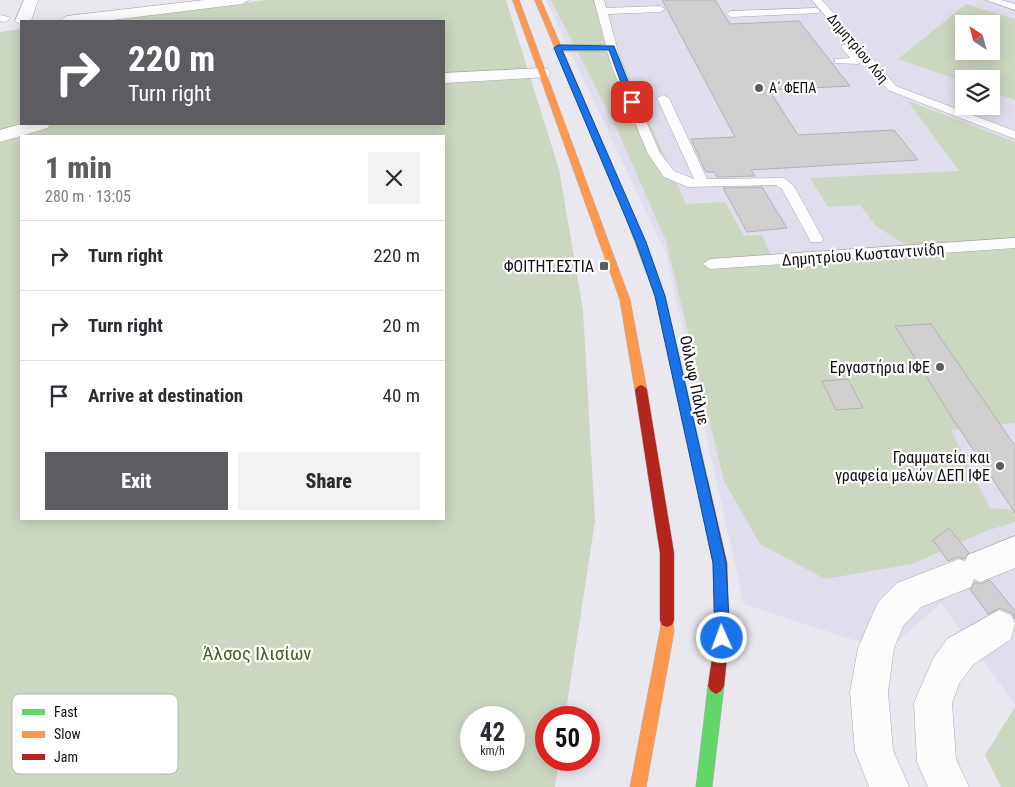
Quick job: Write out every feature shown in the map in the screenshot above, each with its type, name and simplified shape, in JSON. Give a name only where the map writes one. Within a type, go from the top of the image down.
[{"type":"main road","points":[[516,0],[625,300],[666,543],[667,631],[638,787]]},
{"type":"main road","name":"Ούλωφ Πάλμε","points":[[538,0],[641,242],[660,296],[720,563],[722,638],[704,787]]},
{"type":"street","points":[[23,20],[31,0]]},
{"type":"street","points":[[73,20],[164,5],[242,0]]},
{"type":"street","points":[[445,78],[542,73]]},
{"type":"street","points":[[0,136],[38,125]]},
{"type":"street","points":[[889,787],[874,751],[869,692],[876,648],[890,614],[909,595],[1015,552]]},
{"type":"street","points":[[949,787],[937,762],[933,703],[946,672],[960,652],[999,627]]},
{"type":"lane","points":[[805,0],[817,5],[858,61],[839,61]]},
{"type":"lane","points":[[991,0],[1015,7]]},
{"type":"lane","points":[[731,14],[817,5]]},
{"type":"lane","name":"Δημητρίου Λόη","points":[[817,5],[892,88],[1015,135]]},
{"type":"lane","points":[[660,9],[600,6],[618,67],[654,154],[669,174],[688,183],[779,181],[786,186],[816,239]]},
{"type":"lane","points":[[558,48],[612,48]]},
{"type":"lane","points":[[663,98],[702,183]]},
{"type":"lane","name":"Δημητρίου Κωσταντινίδη","points":[[710,264],[1015,243]]},
{"type":"shaded area","points":[[546,0],[1015,0],[1015,704],[941,603],[887,651],[744,604],[666,254]]},
{"type":"green space","name":"Άλσος Ιλισίων","points":[[267,0],[506,0],[559,169],[583,310],[595,521],[567,706],[535,706],[535,771],[557,771],[555,787],[0,787],[0,32],[20,29],[20,125],[445,125],[445,20],[97,20]]},
{"type":"green space","points":[[551,0],[595,0],[686,204],[725,202],[744,236],[762,235],[772,258],[915,251],[876,226],[860,205],[828,207],[810,178],[959,171],[908,101],[1015,142],[1015,423],[951,430],[990,508],[1015,510],[1015,522],[986,531],[912,564],[825,579],[760,544],[724,481],[666,241],[616,127]]},
{"type":"green space","points":[[966,4],[1015,19],[1015,100],[1000,95],[1000,70],[955,70],[955,79],[898,59]]},
{"type":"green space","points":[[1015,707],[1015,787],[1001,787],[985,755]]},
{"type":"building","name":"Α΄ ΦΕΠΑ","points":[[662,0],[715,0],[730,24],[799,21],[850,86],[769,90],[798,135],[894,130],[918,160],[751,170],[755,176],[717,177],[714,172],[706,172],[691,139],[735,137]]},
{"type":"building","points":[[762,187],[787,228],[747,232],[723,188]]},
{"type":"building","points":[[931,324],[1015,446],[1015,513],[947,410],[895,326]]},
{"type":"building","points":[[848,379],[863,408],[836,410],[822,381]]},
{"type":"building","points":[[949,528],[969,553],[964,559],[958,557],[948,561],[933,540]]},
{"type":"building","points":[[990,580],[1015,611],[1015,619],[1012,613],[1000,608],[988,614],[970,589],[975,582],[981,584]]},
{"type":"traffic: fast","points":[[624,202],[660,296],[702,481]]},
{"type":"traffic: fast","points":[[704,787],[716,686]]},
{"type":"traffic: slow","points":[[516,0],[625,300],[641,390]]},
{"type":"traffic: slow","points":[[538,0],[624,202]]},
{"type":"traffic: slow","points":[[638,787],[667,631],[667,620]]},
{"type":"traffic: jam","points":[[641,390],[667,553],[667,620]]},
{"type":"traffic: jam","points":[[702,481],[720,563],[722,638],[716,686]]},
{"type":"place","name":"Α΄ ΦΕΠΑ","points":[[759,88]]},
{"type":"place","name":"ΦΟΙΤΗΤ.ΕΣΤΙΑ","points":[[604,266]]},
{"type":"place","name":"Εργαστήρια ΙΦΕ","points":[[940,367]]},
{"type":"place","name":"Γραμματεία και γραφεία μελών ΔΕΠ ΙΦΕ","points":[[1000,466]]},
{"type":"route","points":[[632,102],[612,48],[558,48],[641,242],[660,296],[720,563],[722,638]]}]
